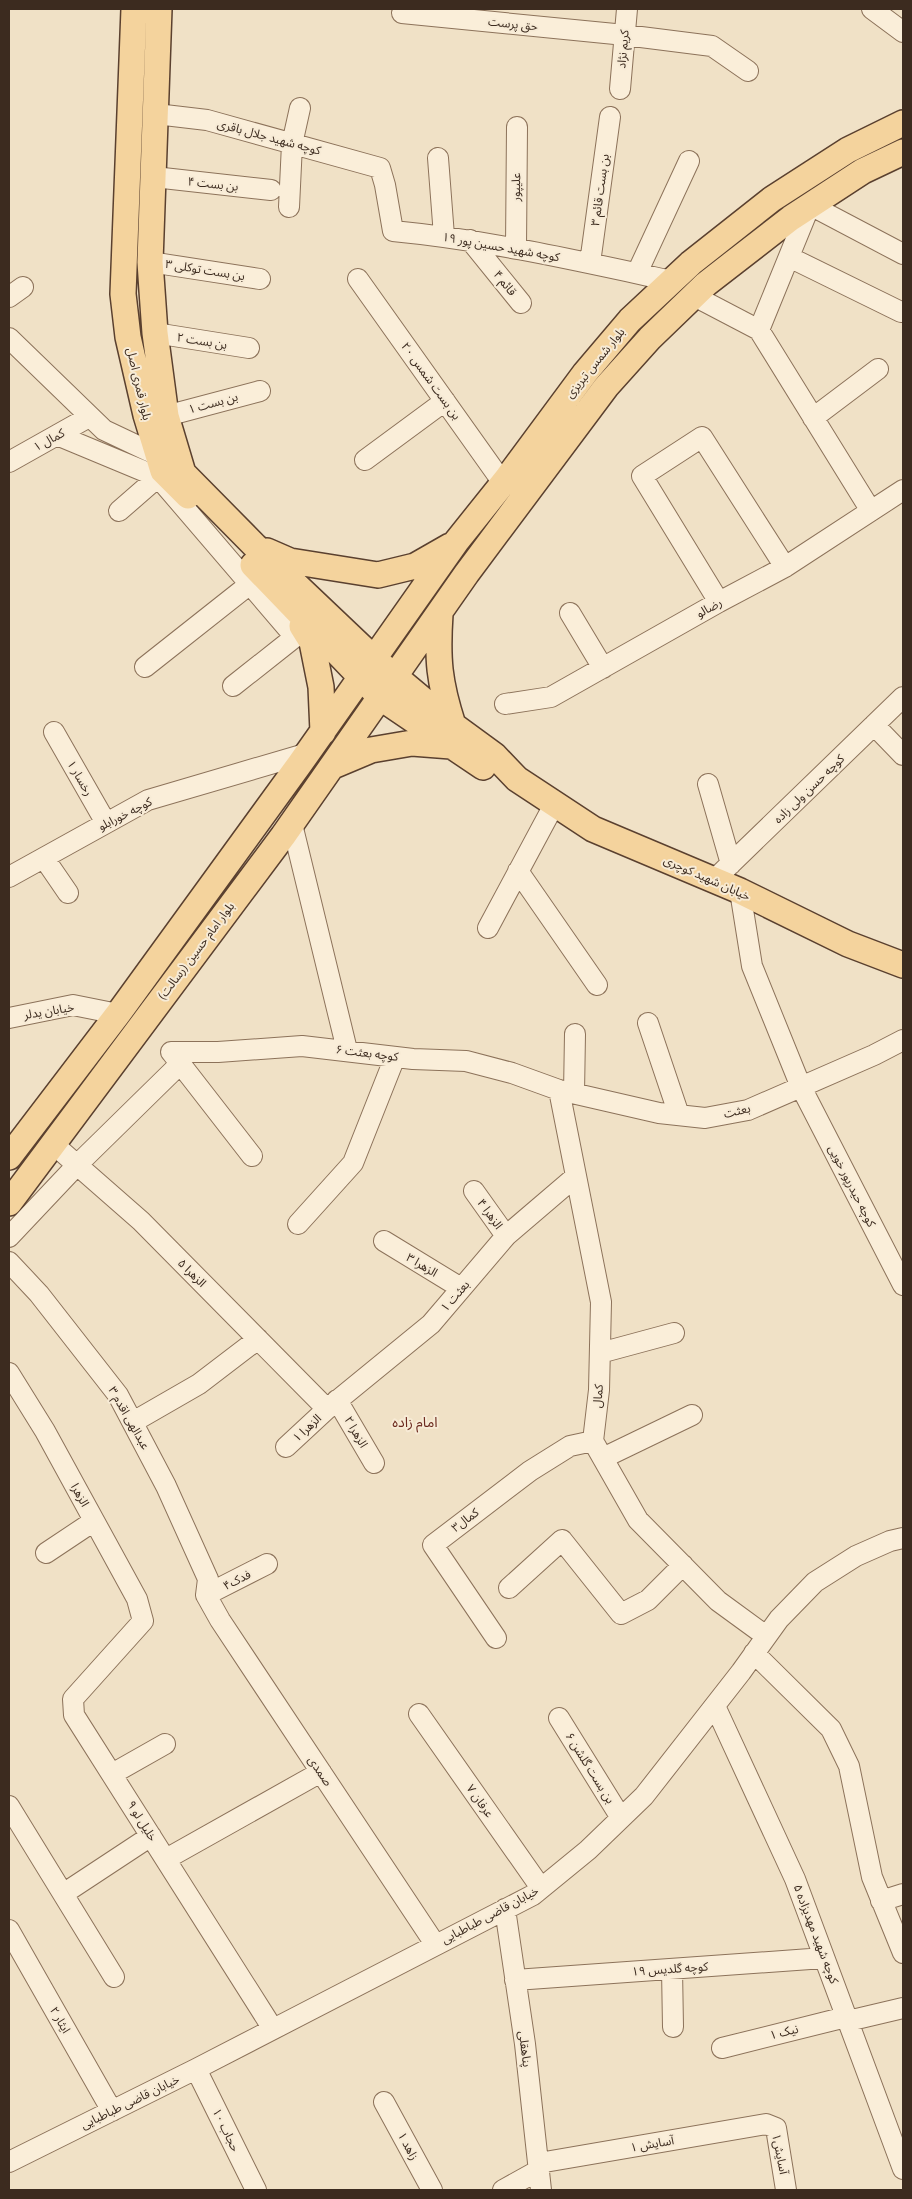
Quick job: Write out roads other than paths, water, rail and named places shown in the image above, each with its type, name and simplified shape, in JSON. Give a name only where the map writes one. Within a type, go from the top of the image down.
[{"type":"main road","name":"بلوار قمری اصل","points":[[134,9],[123,294],[128,337],[158,467],[163,470],[289,604],[367,669]]},
{"type":"main road","name":"بلوار قمری اصل","points":[[159,9],[150,262],[155,333],[166,416],[183,473],[255,546],[367,669]]},
{"type":"main road","name":"بلوار شمس تبریزی","points":[[367,669],[456,542],[504,483],[585,373],[630,320],[691,263],[772,199],[848,150],[903,123]]},
{"type":"main road","name":"بلوار شمس تبریزی","points":[[381,698],[526,491],[606,386],[650,338],[694,296],[791,218],[863,171],[903,152]]},
{"type":"main road","points":[[255,546],[290,561],[378,575],[416,566],[456,542]]},
{"type":"main road","points":[[289,604],[312,642],[321,687],[323,732]]},
{"type":"main road","points":[[333,766],[371,750],[453,736],[442,689],[437,652],[440,614]]},
{"type":"main road","name":"خیابان شهید کوچری","points":[[367,669],[395,676],[453,736]]},
{"type":"main road","name":"خیابان شهید کوچری","points":[[367,669],[381,698],[453,736],[494,755],[517,779],[593,829],[722,872],[740,891],[848,944],[903,965]]},
{"type":"main road","name":"بلوار امام حسین (رسالت)","points":[[9,1157],[118,1014],[367,669]]},
{"type":"main road","name":"بلوار امام حسین (رسالت)","points":[[9,1203],[292,824],[381,698]]},
{"type":"street","name":"کریم نژاد","points":[[620,89],[627,9]]},
{"type":"street","points":[[872,9],[903,32]]},
{"type":"street","name":"حق پرست","points":[[402,14],[624,35],[712,46],[748,71]]},
{"type":"street","points":[[288,207],[292,144],[300,108]]},
{"type":"street","name":"کوچه شهید جلال باقری","points":[[156,114],[207,120],[380,168]]},
{"type":"street","name":"بن بست قائم ۳","points":[[590,263],[610,117]]},
{"type":"street","name":"علیپور","points":[[516,248],[517,127]]},
{"type":"street","points":[[438,158],[444,236]]},
{"type":"street","points":[[637,273],[689,161]]},
{"type":"street","name":"کوچه شهید حسین پور ۱۹","points":[[380,168],[385,184],[393,231],[444,236],[516,248],[672,281]]},
{"type":"street","name":"بن بست ۴","points":[[154,177],[271,190]]},
{"type":"street","points":[[759,330],[810,205],[903,254]]},
{"type":"street","name":"قائم ۴","points":[[470,240],[521,303]]},
{"type":"street","points":[[789,257],[901,312]]},
{"type":"street","name":"بن بست توکلی ۳","points":[[150,262],[260,279]]},
{"type":"street","name":"بن بست شمس ۲۰","points":[[358,279],[504,483]]},
{"type":"street","points":[[694,296],[759,330],[871,511]]},
{"type":"street","name":"بن بست ۲","points":[[155,333],[249,348]]},
{"type":"street","points":[[9,338],[104,430],[158,467],[250,584],[295,636],[233,686]]},
{"type":"street","points":[[814,418],[878,369]]},
{"type":"street","name":"بن بست ۱","points":[[166,416],[260,391]]},
{"type":"street","points":[[365,460],[445,401]]},
{"type":"street","name":"کمال ۱","points":[[9,462],[90,417]]},
{"type":"street","points":[[57,435],[158,467]]},
{"type":"street","points":[[719,602],[642,476],[702,437],[785,567]]},
{"type":"street","points":[[119,511],[158,467]]},
{"type":"street","name":"رضالو","points":[[505,704],[551,697],[785,567],[903,490]]},
{"type":"street","points":[[145,667],[250,584]]},
{"type":"street","points":[[570,614],[603,668]]},
{"type":"street","name":"کوچه حسن ولی زاده","points":[[722,872],[903,697]]},
{"type":"street","points":[[874,725],[903,755]]},
{"type":"street","name":"رخسار ۱","points":[[54,732],[106,824]]},
{"type":"street","name":"کوچه خورابلو","points":[[9,878],[148,800],[308,753]]},
{"type":"street","points":[[708,784],[722,872]]},
{"type":"street","points":[[488,928],[555,803]]},
{"type":"street","points":[[292,824],[347,1050]]},
{"type":"street","points":[[44,858],[68,893]]},
{"type":"street","points":[[518,871],[597,985]]},
{"type":"street","name":"کوچه حیدرپور خویی","points":[[740,891],[752,966],[801,1088],[903,1285]]},
{"type":"street","name":"خیابان یدلر","points":[[9,1018],[73,1005],[118,1014]]},
{"type":"street","points":[[648,1023],[679,1115]]},
{"type":"street","name":"کمال","points":[[575,1034],[566,1092],[575,1176],[601,1302],[598,1450]]},
{"type":"street","name":"بعثت","points":[[566,1092],[660,1113],[705,1118],[748,1110],[801,1088],[903,1040]]},
{"type":"street","name":"کوچه بعثت ۶","points":[[175,1058],[218,1052],[302,1046],[395,1057],[466,1061],[512,1073],[566,1092]]},
{"type":"street","points":[[298,1224],[353,1163],[395,1057]]},
{"type":"street","points":[[9,1237],[175,1058],[252,1156]]},
{"type":"street","name":"الزهرا ۵","points":[[52,1143],[141,1221],[258,1339],[332,1404]]},
{"type":"street","name":"بعثت ۱","points":[[332,1404],[431,1324],[506,1236],[575,1176]]},
{"type":"street","name":"الزهرا ۴","points":[[474,1191],[506,1236]]},
{"type":"street","name":"الزهرا ۳","points":[[384,1241],[461,1288]]},
{"type":"street","name":"عبدالهی اقدم ۳","points":[[9,1262],[39,1294],[118,1395],[166,1486],[208,1578],[206,1595]]},
{"type":"street","points":[[600,1353],[674,1334]]},
{"type":"street","points":[[133,1422],[199,1384],[258,1339]]},
{"type":"street","name":"الزهرا","points":[[9,1373],[45,1431],[137,1600],[143,1621]]},
{"type":"street","name":"الزهرا ۱","points":[[286,1447],[332,1404]]},
{"type":"street","name":"الزهرا ۲","points":[[332,1404],[374,1463]]},
{"type":"street","points":[[692,1416],[598,1450],[638,1520],[718,1601],[766,1636]]},
{"type":"street","name":"کمال۳","points":[[496,1638],[433,1545],[530,1471],[570,1446],[598,1450]]},
{"type":"street","points":[[46,1553],[94,1521]]},
{"type":"street","name":"خیابان قاضی طباطبایی","points":[[9,2162],[196,2069],[505,1909],[541,1888],[588,1850],[644,1796],[779,1619],[814,1582],[856,1556],[890,1541],[903,1538]]},
{"type":"street","points":[[509,1588],[562,1540],[621,1614],[648,1600],[682,1566]]},
{"type":"street","name":"فدک۴","points":[[206,1595],[267,1564]]},
{"type":"street","name":"صمدی","points":[[206,1595],[220,1620],[435,1944]]},
{"type":"street","name":"خلیل لو ۹","points":[[143,1621],[73,1699],[74,1715],[273,2029]]},
{"type":"street","points":[[754,1653],[831,1729],[849,1766],[868,1858],[881,1901],[903,1953]]},
{"type":"street","name":"کوچه شهید مهدیزاده ۵","points":[[714,1706],[795,1879],[903,2168]]},
{"type":"street","name":"عرفان ۷","points":[[419,1714],[541,1888]]},
{"type":"street","name":"بن بست گلشن ۶","points":[[559,1718],[621,1818]]},
{"type":"street","points":[[112,1774],[166,1744]]},
{"type":"street","points":[[166,1859],[321,1772]]},
{"type":"street","points":[[9,1806],[114,1977]]},
{"type":"street","points":[[63,1894],[151,1836]]},
{"type":"street","points":[[881,1901],[903,1894]]},
{"type":"street","name":"پناهقلی","points":[[505,1909],[525,2044],[541,2190]]},
{"type":"street","name":"ایثار ۲","points":[[9,1930],[112,2111]]},
{"type":"street","name":"کوچه گلدیس ۱۹","points":[[515,1980],[824,1958]]},
{"type":"street","points":[[672,1969],[673,2027]]},
{"type":"street","name":"نیک ۱","points":[[722,2048],[903,2008]]},
{"type":"street","name":"حجاب ۱۰","points":[[196,2069],[256,2190]]},
{"type":"street","name":"زاهد ۱","points":[[384,2102],[432,2190]]},
{"type":"street","name":"آسایش ۱","points":[[539,2167],[766,2124]]},
{"type":"street","name":"آسایش۱","points":[[766,2124],[776,2128],[786,2190]]},
{"type":"street","points":[[503,2190],[539,2167]]},
{"type":"district","name":"امام زاده","points":[[415,1422]]}]
